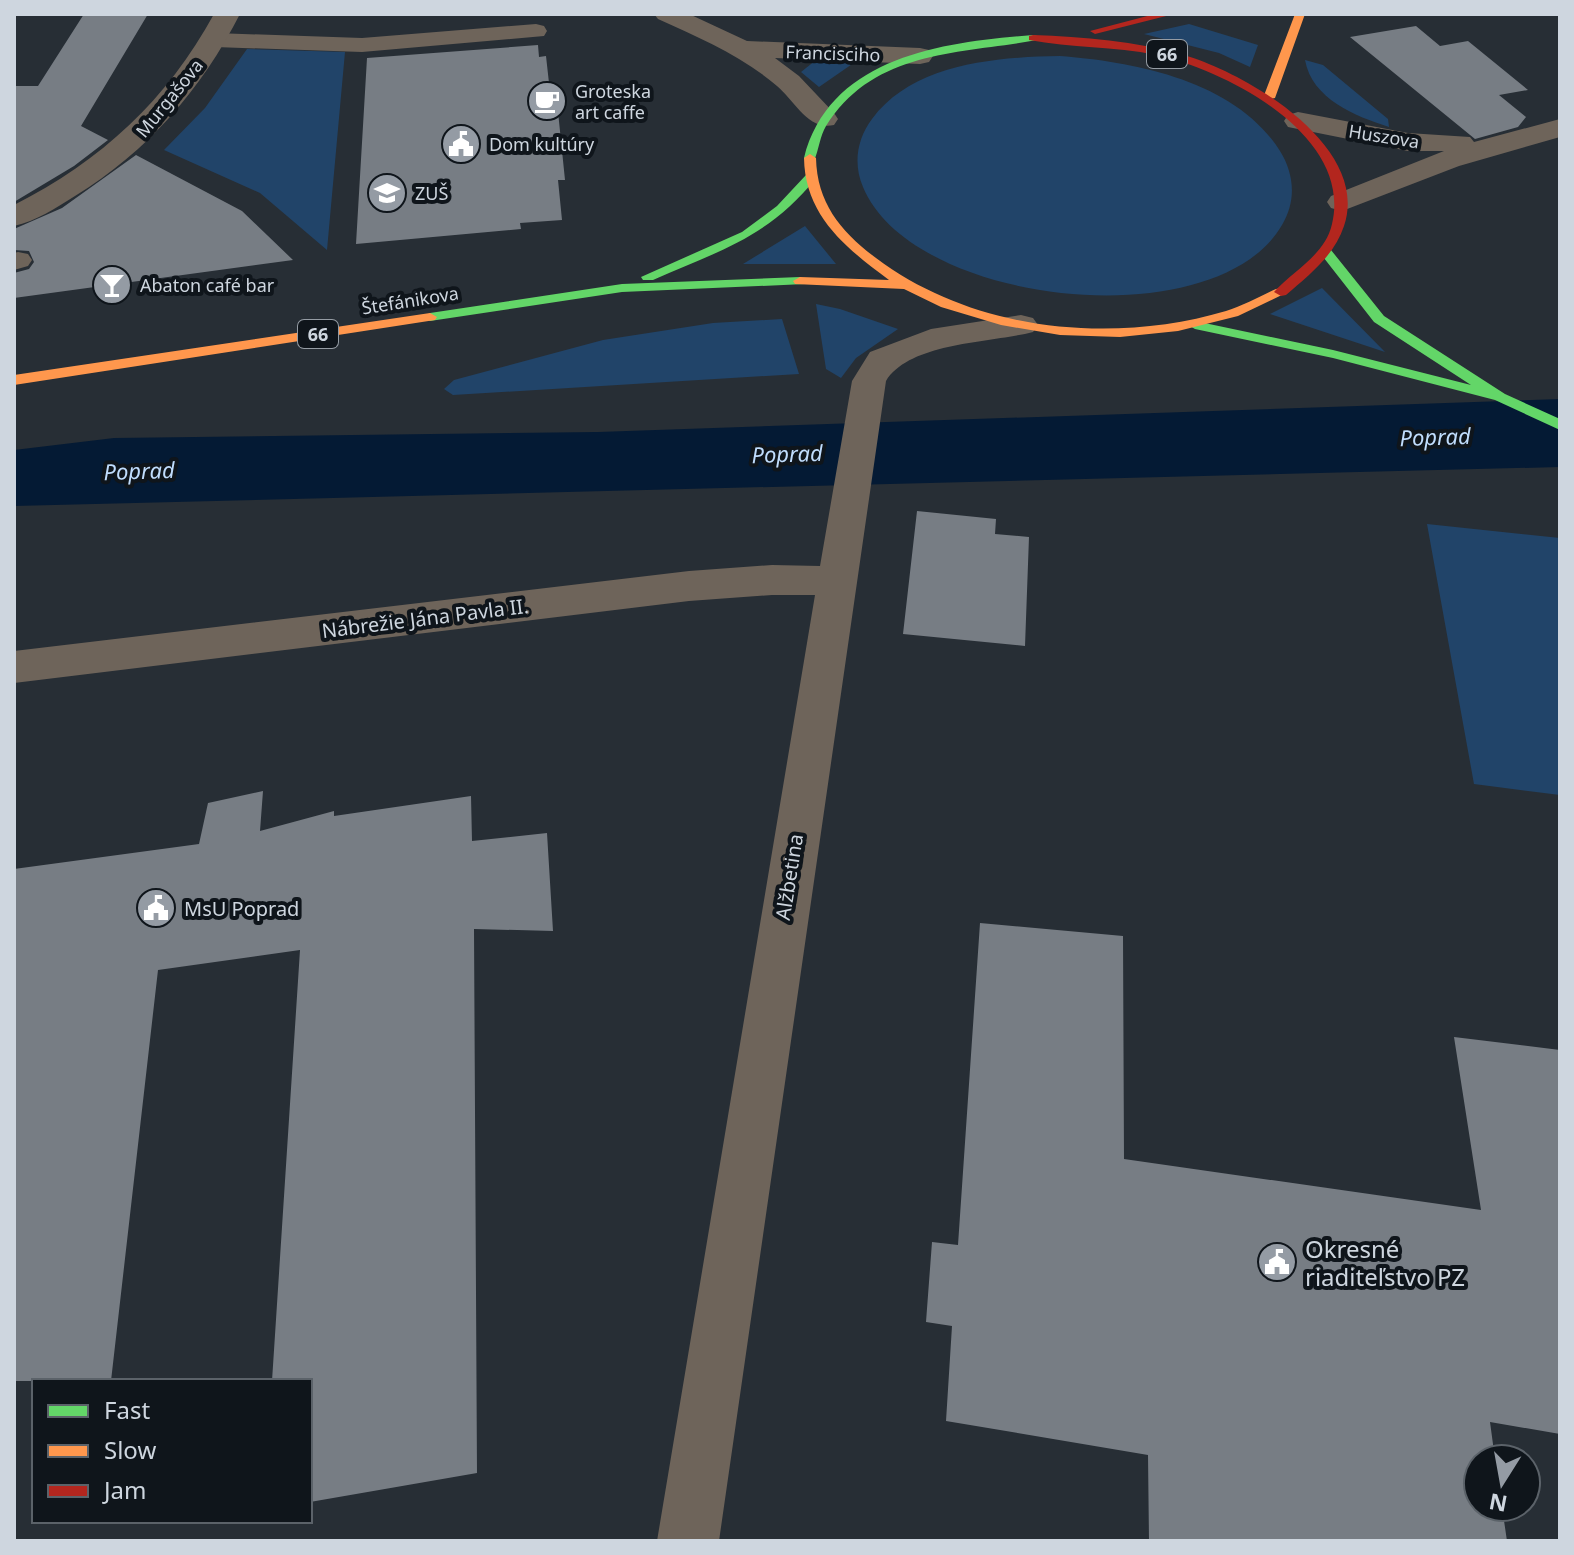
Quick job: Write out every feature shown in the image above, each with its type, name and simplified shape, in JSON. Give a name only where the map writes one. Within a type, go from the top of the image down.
[{"type":"main road","name":"66","points":[[1057,38],[1169,14]]},
{"type":"main road","points":[[1269,98],[1300,14]]},
{"type":"main road","name":"66","points":[[1057,38],[1109,42],[1159,52],[1206,67],[1269,98],[1298,121],[1322,146],[1336,173],[1342,202],[1341,219],[1326,253],[1313,269],[1276,296],[1238,312],[1195,325],[1110,333],[1021,325],[940,301],[904,285],[854,251],[822,213],[810,178],[811,147],[824,119],[853,89],[895,65],[920,56],[985,41],[1057,38]]},
{"type":"main road","name":"Štefánikova","points":[[622,288],[746,235],[781,209],[810,178]]},
{"type":"main road","points":[[1326,253],[1379,319],[1500,397],[1560,425]]},
{"type":"main road","name":"Štefánikova","points":[[14,380],[622,288],[794,281],[904,285]]},
{"type":"main road","points":[[1195,325],[1333,354],[1500,397]]},
{"type":"street","name":"Murgašova","points":[[14,217],[50,200],[129,146],[165,109],[215,40],[227,14]]},
{"type":"street","name":"Francisciho","points":[[667,14],[747,49],[798,87],[824,119]]},
{"type":"street","name":"Francisciho","points":[[747,49],[920,56]]},
{"type":"street","name":"Huszova","points":[[1298,121],[1408,142],[1454,143],[1518,137]]},
{"type":"street","name":"Huszova","points":[[1342,202],[1417,168],[1518,137],[1560,128]]},
{"type":"street","name":"Alžbetina","points":[[688,1541],[869,381],[882,360],[931,340],[1021,325]]},
{"type":"street","name":"Nábrežie Jána Pavla II.","points":[[14,667],[689,586],[772,580],[836,581]]},
{"type":"lane","points":[[215,40],[362,45],[536,31]]},
{"type":"shaded area","points":[[1189,24],[1258,45],[1250,67],[1219,53],[1144,34]]},
{"type":"shaded area","points":[[247,49],[345,52],[327,250],[260,193],[164,150],[205,108]]},
{"type":"shaded area","points":[[1060,56],[1151,70],[1211,92],[1238,107],[1261,127],[1280,151],[1289,169],[1292,188],[1290,207],[1282,225],[1247,261],[1196,284],[1133,294],[1066,293],[1000,281],[940,259],[892,227],[863,187],[857,161],[867,127],[889,100],[933,75],[958,67],[1010,58]]},
{"type":"shaded area","points":[[816,60],[858,60],[819,87],[801,72]]},
{"type":"shaded area","points":[[1305,60],[1323,65],[1388,119],[1389,127],[1337,104],[1316,85]]},
{"type":"shaded area","points":[[805,226],[836,264],[743,264]]},
{"type":"shaded area","points":[[1322,288],[1385,352],[1270,314]]},
{"type":"shaded area","points":[[816,304],[898,329],[856,358],[841,378],[826,369]]},
{"type":"shaded area","points":[[782,319],[799,374],[453,395],[444,389],[454,380],[603,340],[713,323]]},
{"type":"shaded area","points":[[1427,524],[1560,538],[1560,795],[1474,784]]},
{"type":"water","name":"Poprad","points":[[1560,399],[1560,467],[14,506],[14,450],[114,438],[598,432]]},
{"type":"building","points":[[84,14],[148,14],[81,126],[108,140],[74,166],[14,202],[14,86],[38,86]]},
{"type":"building","points":[[1416,26],[1440,46],[1468,41],[1528,90],[1499,95],[1526,117],[1518,127],[1475,139],[1350,37]]},
{"type":"building","name":"Dom kultúry","points":[[538,45],[539,57],[546,56],[550,92],[556,92],[565,180],[558,180],[562,220],[520,223],[521,229],[356,244],[367,58]]},
{"type":"building","points":[[136,155],[242,211],[293,260],[14,298],[14,273],[29,269],[34,262],[29,251],[14,250],[14,229],[62,208]]},
{"type":"building","points":[[917,511],[996,519],[995,534],[1029,537],[1025,646],[903,634]]},
{"type":"building","points":[[263,791],[260,831],[334,811],[334,816],[471,796],[472,841],[547,833],[553,931],[474,929],[477,1473],[312,1502],[312,1379],[272,1379],[300,950],[158,970],[111,1379],[14,1381],[14,869],[199,844],[208,803]]},
{"type":"building","points":[[980,923],[1123,936],[1124,1159],[1481,1210],[1454,1037],[1560,1050],[1560,1434],[1490,1422],[1493,1443],[1462,1443],[1462,1523],[1504,1523],[1507,1541],[1149,1541],[1148,1455],[946,1421],[952,1326],[926,1322],[932,1242],[958,1245]]},
{"type":"traffic: fast","points":[[810,158],[820,127],[840,100],[888,68],[945,49],[1033,38]]},
{"type":"traffic: fast","points":[[648,277],[746,235],[781,209],[810,178]]},
{"type":"traffic: fast","points":[[1326,253],[1379,319],[1500,397],[1560,425]]},
{"type":"traffic: fast","points":[[430,317],[622,288],[800,281]]},
{"type":"traffic: fast","points":[[1195,325],[1333,354],[1500,397]]},
{"type":"traffic: slow","points":[[1269,98],[1300,14]]},
{"type":"traffic: slow","points":[[810,158],[812,185],[821,208],[835,229],[854,248],[896,280],[946,304],[1001,321],[1060,330],[1120,332],[1178,327],[1233,313],[1281,292]]},
{"type":"traffic: slow","points":[[800,281],[904,285]]},
{"type":"traffic: slow","points":[[14,380],[430,317]]},
{"type":"traffic: jam","points":[[1095,31],[1169,14]]},
{"type":"traffic: jam","points":[[1033,38],[1118,45],[1159,52],[1200,64],[1238,81],[1275,104],[1306,130],[1329,160],[1341,192],[1339,225],[1320,259],[1281,292]]},
{"type":"place","name":"Groteska art caffe","points":[[547,101]]},
{"type":"place","name":"Dom kultúry","points":[[461,144]]},
{"type":"place","name":"ZUŠ","points":[[387,193]]},
{"type":"place","name":"Abaton café bar","points":[[112,285]]},
{"type":"place","name":"MsU Poprad","points":[[156,908]]},
{"type":"place","name":"Okresné riaditeľstvo PZ","points":[[1277,1262]]}]
